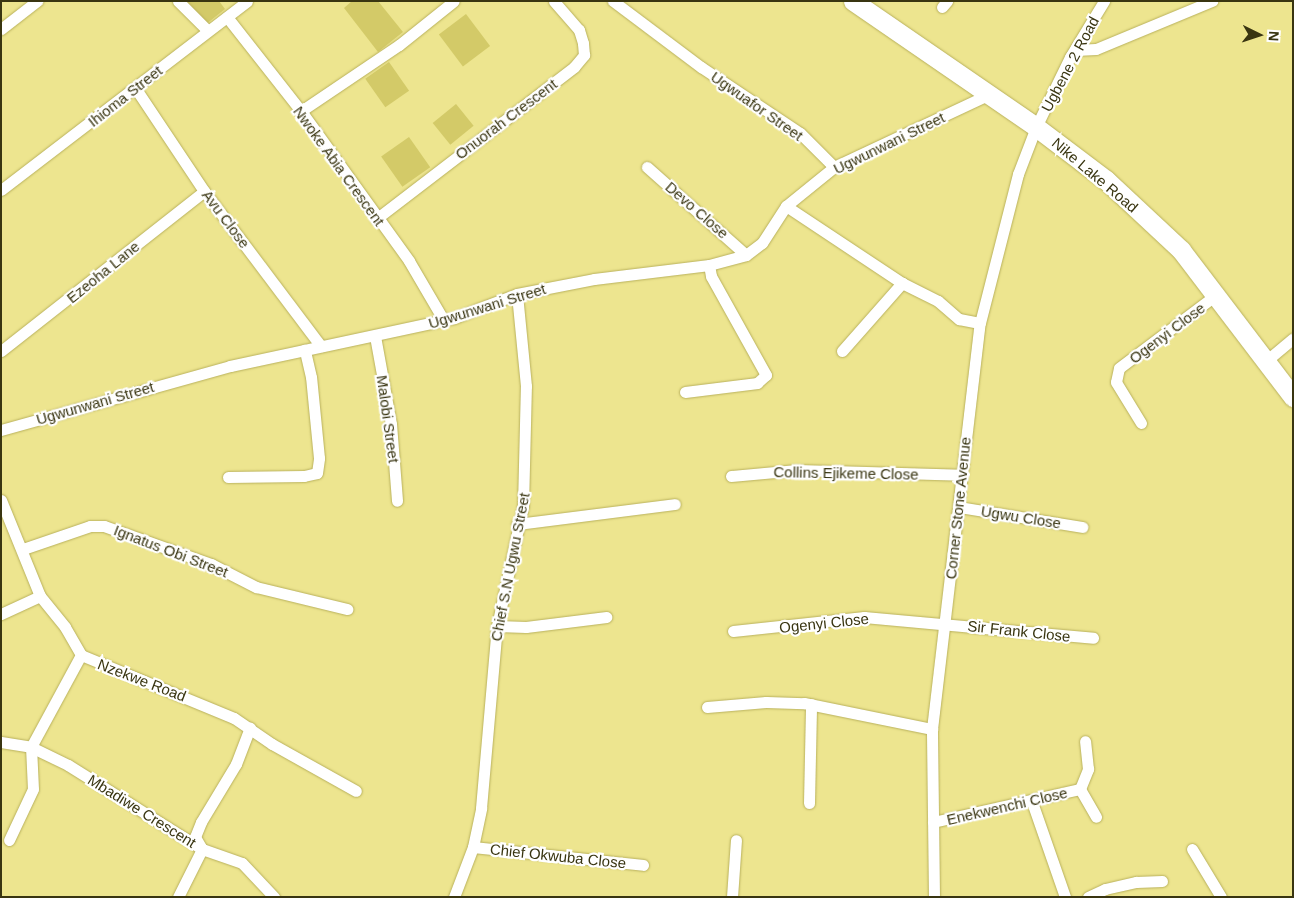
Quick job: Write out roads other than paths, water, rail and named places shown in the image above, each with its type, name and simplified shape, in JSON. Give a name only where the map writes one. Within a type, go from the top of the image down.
[{"type":"main road","name":"Nike Lake Road","points":[[853,1],[1036,127],[1120,193],[1180,250],[1293,397]]},
{"type":"street","points":[[1,29],[37,1]]},
{"type":"street","points":[[178,1],[208,31]]},
{"type":"street","name":"Ihioma Street","points":[[1,190],[136,89],[247,1]]},
{"type":"street","points":[[301,111],[400,45],[454,1]]},
{"type":"street","name":"Onuorah Crescent","points":[[376,219],[574,67],[584,55],[579,30],[554,1]]},
{"type":"street","name":"Ugwuafor Street","points":[[613,1],[700,67],[800,133],[834,167]]},
{"type":"street","name":"Ugbene 2 Road","points":[[1036,127],[1070,57],[1104,1]]},
{"type":"street","points":[[1070,57],[1075,50],[1096,49],[1212,1]]},
{"type":"street","name":"Nwoke Abia Crescent","points":[[227,17],[301,111],[376,219],[409,261],[444,321]]},
{"type":"street","name":"Avu Close","points":[[136,89],[204,191],[321,346]]},
{"type":"street","name":"Ugwunwani Street","points":[[1,430],[176,380],[321,346],[444,321],[468,314],[517,294],[594,279],[709,265],[746,254],[762,243],[786,206],[834,167],[990,94]]},
{"type":"street","name":"Corner Stone Avenue","points":[[934,897],[932,729],[946,624],[980,323],[1008,204],[1036,127]]},
{"type":"street","name":"Devo Close","points":[[647,167],[746,254]]},
{"type":"street","name":"Ezeoha Lane","points":[[1,351],[204,191]]},
{"type":"street","points":[[786,206],[902,283],[938,301],[959,319],[980,323]]},
{"type":"street","points":[[685,392],[756,383],[765,378],[765,370],[711,276],[709,265]]},
{"type":"street","points":[[842,351],[902,283]]},
{"type":"street","name":"Chief S.N Ugwu Street","points":[[454,897],[473,847],[480,808],[497,626],[515,552],[517,524],[524,506],[526,483],[526,386],[517,294]]},
{"type":"street","name":"Ogenyi Close","points":[[1141,423],[1116,382],[1119,368],[1216,295]]},
{"type":"street","name":"Malobi Street","points":[[375,336],[391,424],[397,501]]},
{"type":"street","points":[[1266,362],[1293,338]]},
{"type":"street","points":[[228,477],[304,476],[317,473],[320,458],[311,377],[305,350]]},
{"type":"street","name":"Collins Ejikeme Close","points":[[731,476],[797,470],[962,475]]},
{"type":"street","name":"Nzekwe Road","points":[[1,500],[23,549],[40,596],[65,627],[81,655],[116,672],[188,697],[250,728],[272,744],[356,791]]},
{"type":"street","points":[[517,524],[675,504]]},
{"type":"street","name":"Ugwu Close","points":[[959,507],[1082,527]]},
{"type":"street","name":"Ignatus Obi Street","points":[[23,549],[90,526],[104,526],[211,564],[256,587],[347,609]]},
{"type":"street","points":[[1,614],[40,596]]},
{"type":"street","name":"Ogenyi Close","points":[[732,631],[864,617],[946,624]]},
{"type":"street","points":[[497,626],[526,627],[606,618]]},
{"type":"street","name":"Sir Frank Close","points":[[946,624],[1093,638]]},
{"type":"street","points":[[9,840],[32,789],[31,747],[81,655]]},
{"type":"street","points":[[707,707],[766,702],[811,704],[932,729]]},
{"type":"street","points":[[810,803],[811,704]]},
{"type":"street","points":[[178,897],[202,848],[195,838],[236,764],[250,728]]},
{"type":"street","name":"Enekwenchi Close","points":[[1080,789],[1088,769],[1085,740]]},
{"type":"street","name":"Mbadiwe Crescent","points":[[1,742],[31,747],[120,796],[202,848],[242,863],[274,897]]},
{"type":"street","name":"Enekwenchi Close","points":[[933,822],[1032,802],[1080,789]]},
{"type":"street","name":"Enekwenchi Close","points":[[1080,789],[1096,817]]},
{"type":"street","points":[[1032,802],[1065,897]]},
{"type":"street","points":[[732,897],[736,840]]},
{"type":"street","name":"Chief Okwuba Close","points":[[473,847],[643,865]]},
{"type":"street","points":[[1192,849],[1221,897]]},
{"type":"street","points":[[1088,897],[1106,888],[1136,882],[1162,880]]}]
